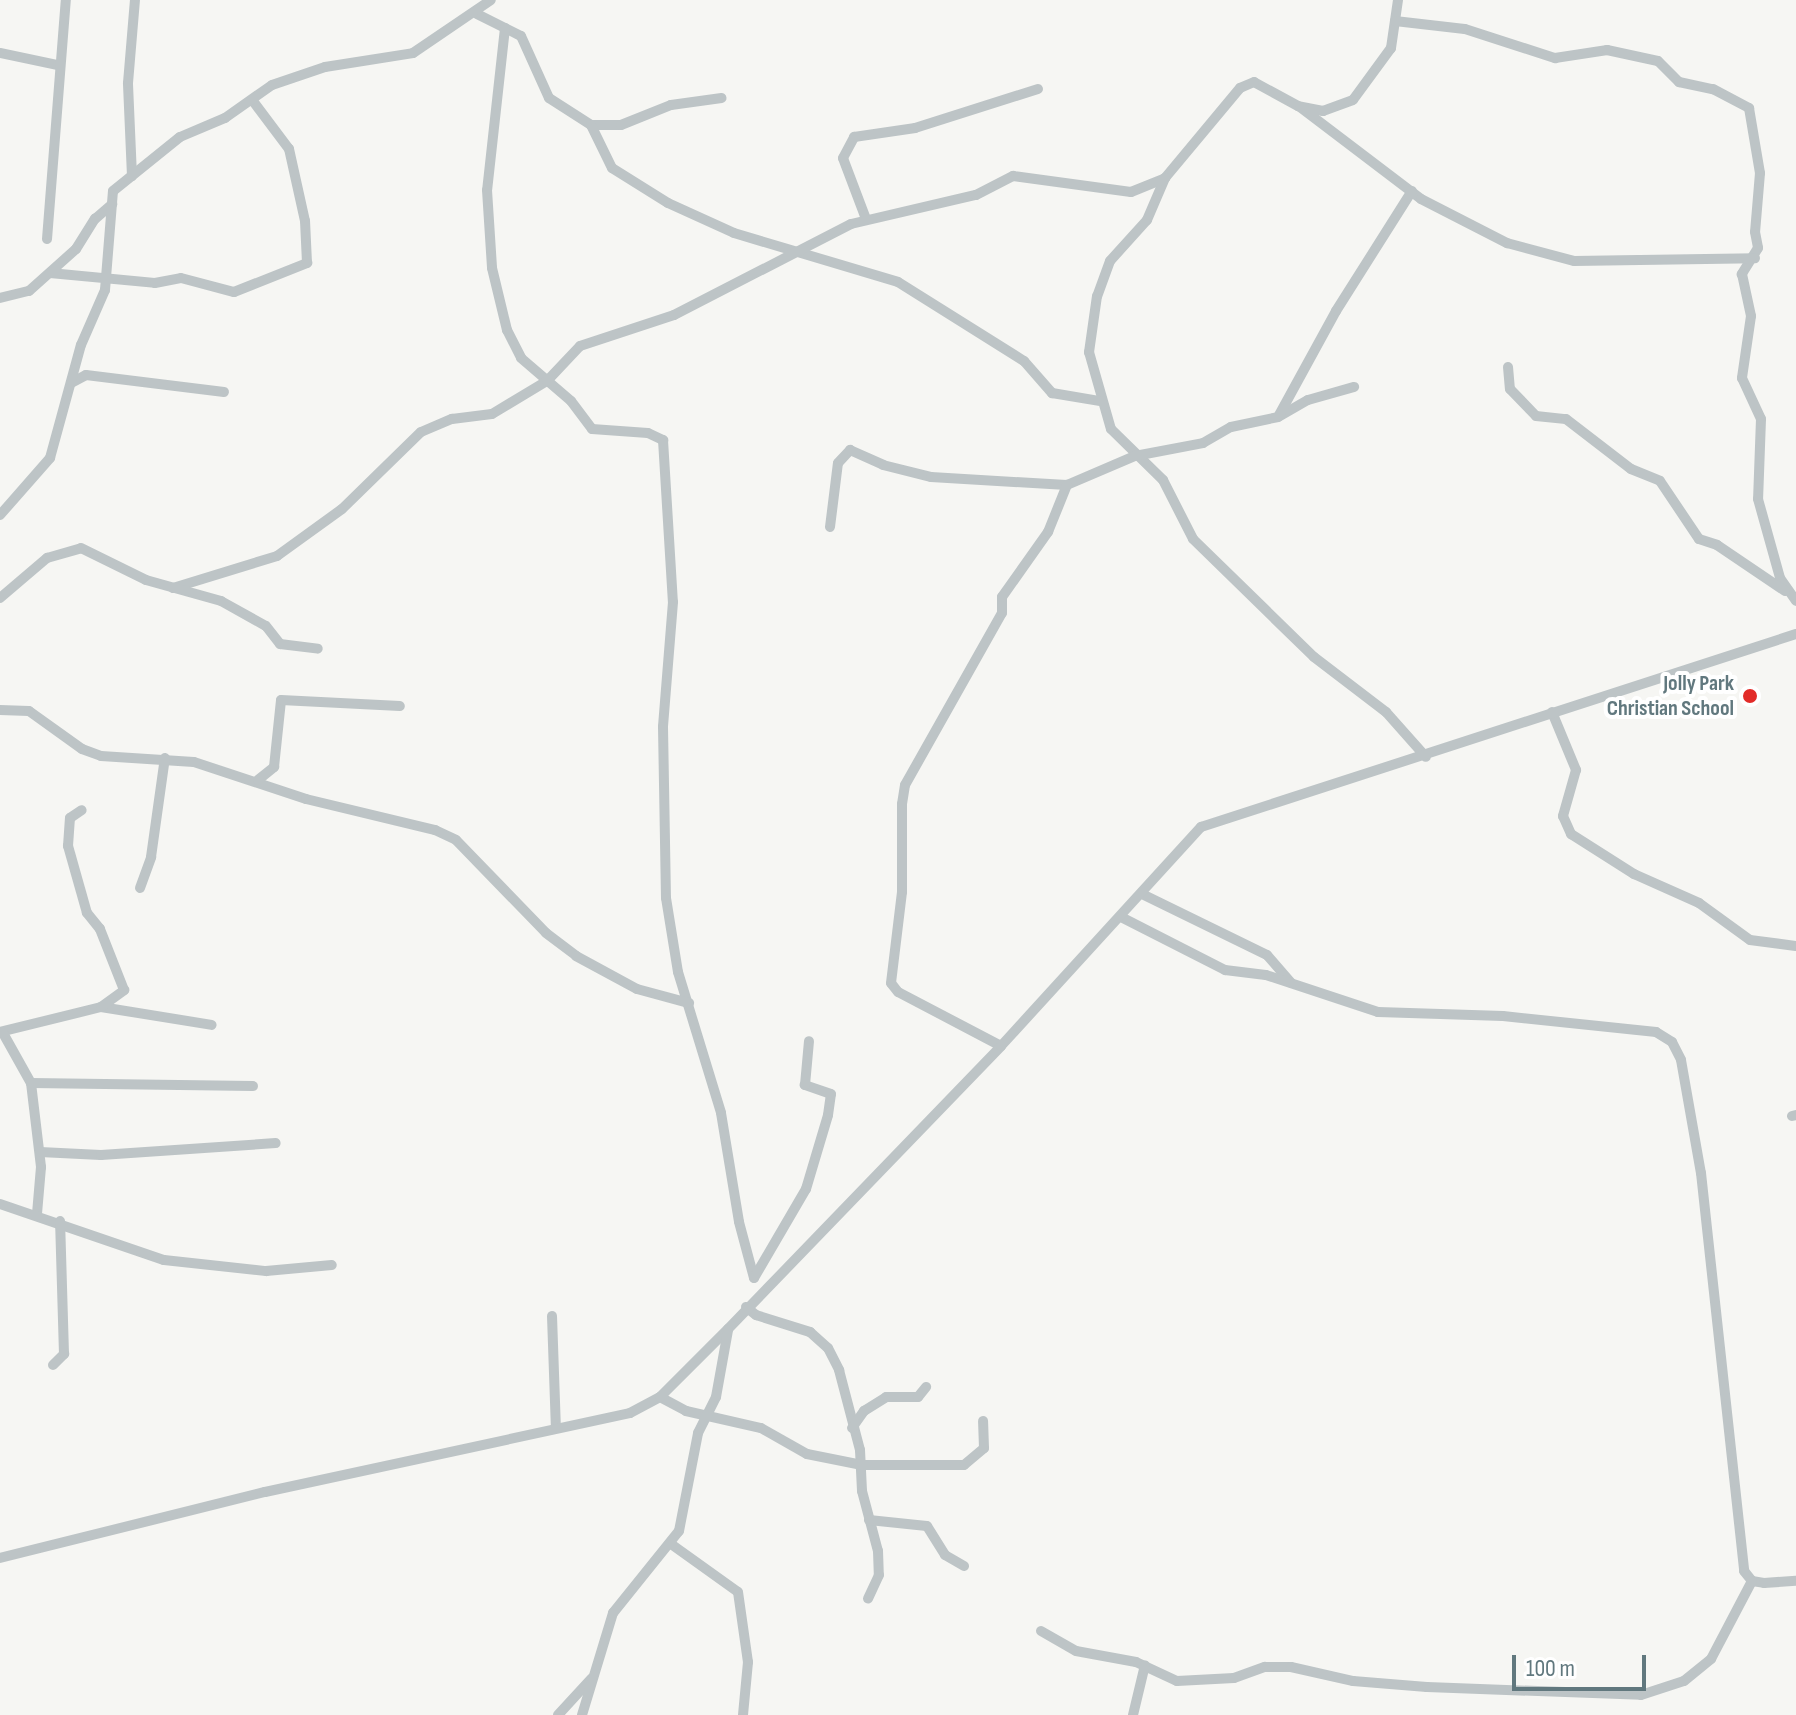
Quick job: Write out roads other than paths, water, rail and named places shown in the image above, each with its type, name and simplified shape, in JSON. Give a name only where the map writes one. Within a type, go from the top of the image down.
[{"type":"street","points":[[47,239],[58,135],[57,65],[66,0]]},
{"type":"street","points":[[132,176],[128,83],[135,0]]},
{"type":"street","points":[[0,515],[50,458],[68,388],[105,280],[113,191],[180,137],[253,101],[295,74],[413,53],[477,14],[491,0]]},
{"type":"street","points":[[1298,106],[1323,111],[1353,100],[1391,48],[1398,0]]},
{"type":"street","points":[[477,14],[526,43],[549,98],[591,125],[612,168],[668,203],[734,233],[898,282],[1024,361],[1052,393],[1100,401]]},
{"type":"street","points":[[1395,21],[1481,33],[1555,58],[1607,50],[1658,61],[1679,82],[1739,99],[1753,120],[1760,173],[1755,258],[1742,274],[1751,316],[1742,378],[1761,419],[1758,499],[1787,592]]},
{"type":"street","points":[[505,28],[487,182],[492,268],[511,341],[521,358],[592,429],[648,433],[663,440],[673,602],[663,727],[664,879],[678,972],[721,1113],[739,1222],[754,1278]]},
{"type":"street","points":[[0,53],[57,65]]},
{"type":"street","points":[[1426,757],[1386,712],[1314,657],[1237,578],[1211,561],[1193,539],[1163,480],[1135,456],[1111,429],[1100,401],[1088,340],[1102,275],[1147,220],[1165,178],[1246,82],[1298,106],[1453,219],[1471,222],[1507,243],[1574,261],[1755,258]]},
{"type":"street","points":[[866,219],[843,158],[854,137],[915,128],[1038,89]]},
{"type":"street","points":[[591,125],[621,125],[671,105],[722,98]]},
{"type":"street","points":[[50,273],[105,280],[181,278],[234,292],[307,263],[305,221],[289,149],[253,101]]},
{"type":"street","points":[[173,588],[277,556],[342,509],[421,432],[452,419],[492,414],[547,381],[580,346],[674,315],[794,251],[866,219],[976,195],[1013,176],[1131,192],[1165,178]]},
{"type":"street","points":[[1278,417],[1336,311],[1412,191]]},
{"type":"street","points":[[0,298],[18,297],[50,273],[112,204]]},
{"type":"street","points":[[1508,367],[1510,389],[1536,416],[1566,419],[1631,469],[1660,481],[1699,539],[1717,545],[1796,601]]},
{"type":"street","points":[[68,388],[73,378],[86,375],[224,392]]},
{"type":"street","points":[[830,527],[838,463],[850,450],[883,465],[931,477],[1067,485],[1135,456],[1203,443],[1231,427],[1278,417],[1308,400],[1354,387]]},
{"type":"street","points":[[1001,1046],[898,992],[891,983],[902,892],[902,804],[905,785],[1002,613],[1002,597],[1048,532],[1067,485]]},
{"type":"street","points":[[0,598],[47,558],[71,548],[173,588],[201,593],[256,618],[280,644],[318,649]]},
{"type":"street","points":[[0,1558],[630,1413],[660,1397],[728,1329],[749,1303],[1001,1046],[1142,894],[1187,840],[1214,821],[1426,757],[1552,712],[1796,634]]},
{"type":"street","points":[[258,780],[274,767],[281,700],[400,706]]},
{"type":"street","points":[[0,710],[29,711],[82,749],[101,756],[165,758],[258,780],[306,799],[456,840],[546,933],[576,956],[637,989],[689,1003]]},
{"type":"street","points":[[1552,712],[1576,770],[1563,816],[1571,834],[1634,874],[1699,903],[1750,940],[1796,946]]},
{"type":"street","points":[[140,888],[151,857],[165,758]]},
{"type":"street","points":[[37,1214],[40,1152],[31,1083],[2,1033],[101,1007],[124,990],[100,929],[87,913],[68,846],[70,818],[82,810]]},
{"type":"street","points":[[1142,894],[1267,955],[1291,983]]},
{"type":"street","points":[[1121,917],[1225,970],[1291,983],[1378,1012],[1503,1016],[1656,1032],[1672,1042],[1681,1060],[1701,1173],[1744,1571],[1752,1581]]},
{"type":"street","points":[[101,1007],[212,1025]]},
{"type":"street","points":[[809,1041],[805,1085],[831,1094],[828,1115],[806,1189],[754,1278],[749,1303],[756,1315],[810,1332],[828,1348],[862,1465],[879,1575],[868,1599]]},
{"type":"street","points":[[31,1083],[253,1086]]},
{"type":"street","points":[[40,1152],[101,1155],[276,1143]]},
{"type":"street","points":[[0,1204],[60,1221],[164,1260],[266,1271],[332,1265]]},
{"type":"street","points":[[53,1365],[64,1354],[60,1221]]},
{"type":"street","points":[[552,1316],[556,1428]]},
{"type":"street","points":[[671,1544],[684,1516],[698,1433],[716,1397],[728,1329]]},
{"type":"street","points":[[852,1428],[864,1411],[886,1397],[918,1397],[926,1387]]},
{"type":"street","points":[[660,1397],[686,1411],[761,1428],[815,1457],[862,1465],[964,1465],[984,1448],[983,1421]]},
{"type":"street","points":[[686,1411],[698,1433]]},
{"type":"street","points":[[869,1520],[927,1526],[945,1555],[964,1566]]},
{"type":"street","points":[[582,1715],[620,1601],[646,1576],[664,1545],[671,1544],[738,1592],[748,1662],[743,1715]]},
{"type":"street","points":[[1752,1581],[1796,1581]]},
{"type":"street","points":[[1041,1631],[1076,1651],[1145,1665],[1177,1681],[1234,1678],[1265,1667],[1291,1667],[1353,1681],[1468,1691],[1641,1695],[1684,1681],[1711,1659],[1752,1581]]},
{"type":"street","points":[[1133,1715],[1145,1665]]},
{"type":"street","points":[[558,1715],[594,1677]]},
{"type":"place","name":"Jolly Park Christian School","points":[[1750,696]]}]
